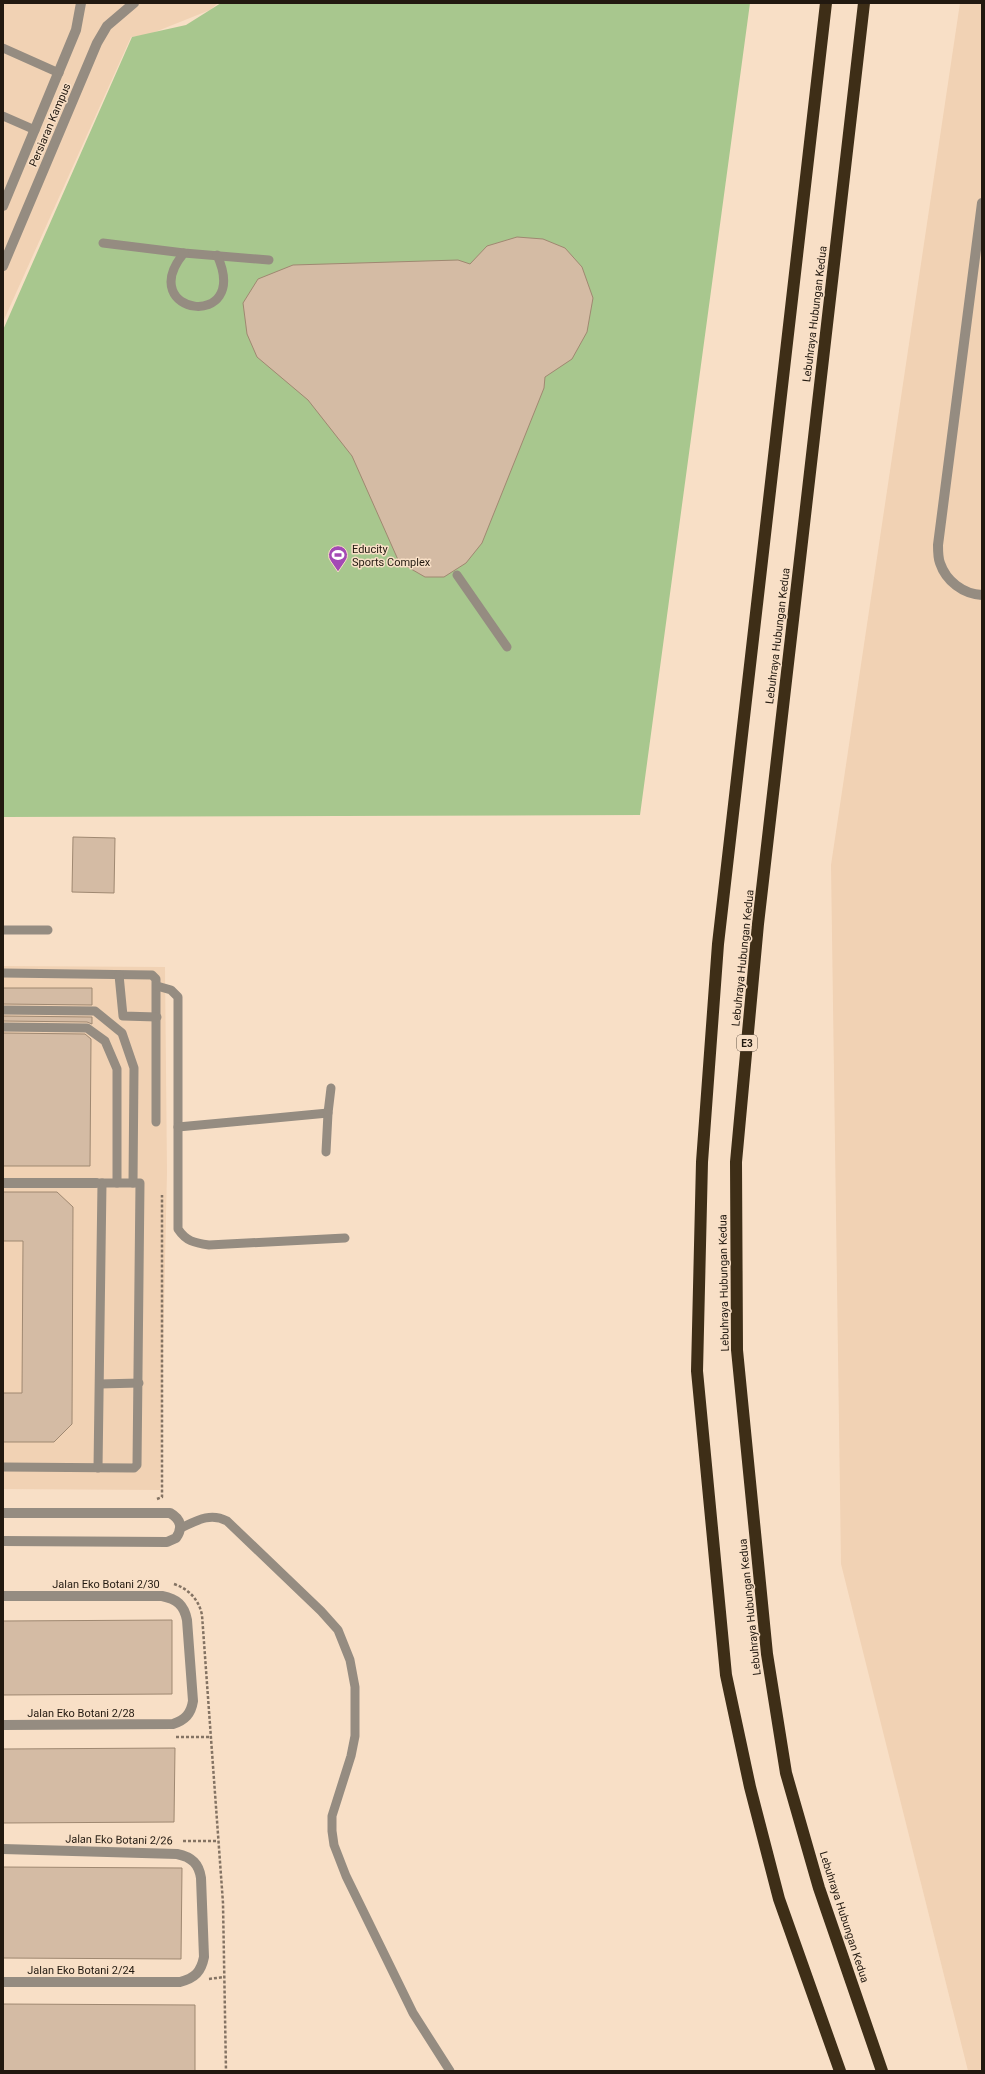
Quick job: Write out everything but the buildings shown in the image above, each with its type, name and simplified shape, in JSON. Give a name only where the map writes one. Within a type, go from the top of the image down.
[{"type":"highway","name":"Lebuhraya Hubungan Kedua","points":[[826,3],[718,944],[702,1162],[697,1371],[726,1675],[750,1787],[779,1899],[840,2071]]},
{"type":"highway","name":"Lebuhraya Hubungan Kedua","points":[[864,3],[756,956],[736,1162],[737,1350],[766,1654],[786,1773],[819,1888],[882,2071]]},
{"type":"street","name":"Persiaran Kampus","points":[[3,206],[7,191],[35,130],[76,30],[81,3]]},
{"type":"street","name":"Persiaran Kampus","points":[[3,266],[97,43],[107,26],[134,3]]},
{"type":"street","points":[[982,203],[938,545],[939,562],[948,578],[962,590],[982,595]]},
{"type":"street","points":[[3,1182],[99,1183]]},
{"type":"street","points":[[3,1513],[170,1513],[179,1520],[181,1528],[176,1538],[167,1542],[3,1541]]},
{"type":"street","name":"Jalan Eko Botani 2/30","points":[[3,1596],[162,1596],[172,1598],[179,1603],[185,1611],[187,1620],[193,1701],[192,1710],[181,1722],[162,1724]]},
{"type":"street","name":"Jalan Eko Botani 2/28","points":[[3,1725],[162,1724]]},
{"type":"street","name":"Jalan Eko Botani 2/26","points":[[3,1849],[177,1854],[187,1856],[194,1861],[200,1869],[202,1878],[204,1957],[202,1966],[197,1974],[189,1980],[158,1983]]},
{"type":"street","name":"Jalan Eko Botani 2/24","points":[[3,1982],[158,1983]]},
{"type":"lane","points":[[3,48],[59,73]]},
{"type":"lane","points":[[3,116],[35,130]]},
{"type":"lane","points":[[103,243],[184,253],[269,260]]},
{"type":"lane","points":[[184,253],[173,271],[171,277],[172,288],[180,301],[194,307],[209,305],[215,301],[223,289],[224,275],[217,255]]},
{"type":"lane","points":[[457,576],[507,647]]},
{"type":"lane","points":[[3,930],[48,930]]},
{"type":"lane","points":[[3,973],[152,975],[156,979],[157,986],[156,1122]]},
{"type":"lane","points":[[119,975],[123,1016],[157,1017]]},
{"type":"lane","points":[[157,986],[171,990],[178,998],[178,1229],[184,1239],[195,1244],[209,1245],[345,1238]]},
{"type":"lane","points":[[3,1010],[95,1011],[122,1033],[134,1068],[139,1383],[138,1462],[134,1468],[3,1467]]},
{"type":"lane","points":[[3,1027],[87,1028],[106,1041],[117,1069],[116,1183]]},
{"type":"lane","points":[[326,1152],[328,1113],[332,1088]]},
{"type":"lane","points":[[178,1127],[328,1113]]},
{"type":"lane","points":[[98,1468],[100,1384],[99,1183],[136,1183]]},
{"type":"lane","points":[[100,1384],[139,1383]]},
{"type":"lane","points":[[181,1528],[206,1517],[220,1517],[227,1521],[321,1610],[338,1630],[350,1660],[355,1687],[355,1736],[351,1756],[332,1816],[334,1845],[346,1876],[413,2013],[450,2071]]},
{"type":"path","points":[[169,1583],[188,1591],[196,1599],[201,1608],[223,1903],[226,2071]]},
{"type":"path","points":[[162,1724],[167,1738],[211,1737]]},
{"type":"shaded area","points":[[3,3],[218,3],[210,10],[150,34],[131,37],[3,322]]},
{"type":"shaded area","points":[[960,3],[982,3],[982,2071],[968,2071],[841,1564],[831,865]]},
{"type":"shaded area","points":[[3,966],[165,967],[167,1172],[160,1490],[3,1489]]},
{"type":"green space","name":"Educity Sports Complex","points":[[221,3],[750,3],[640,815],[3,817],[3,330],[132,37],[186,25]]},
{"type":"place","name":"Educity Sports Complex","points":[[338,572]]}]
